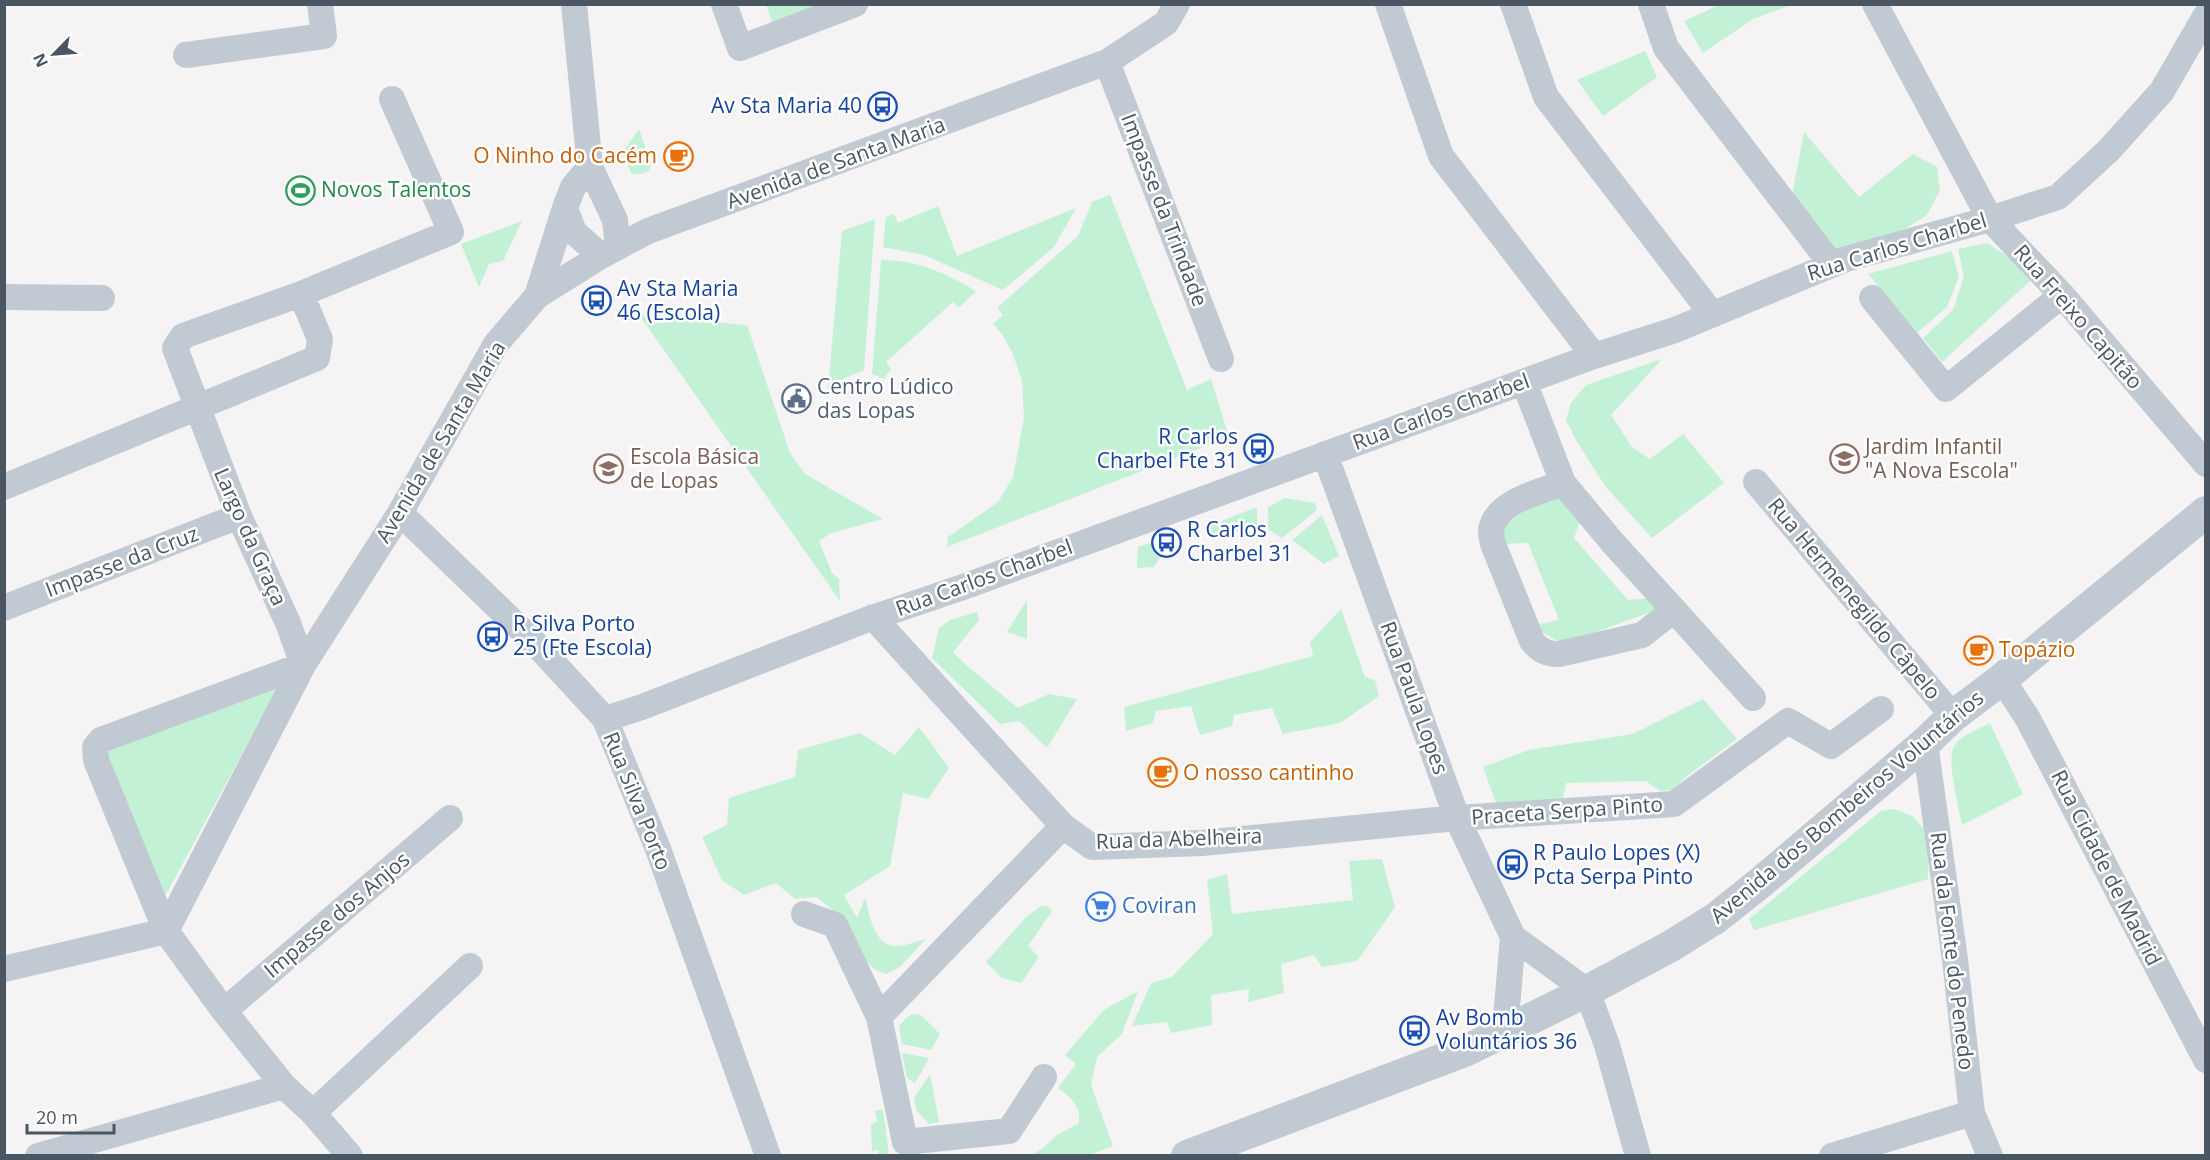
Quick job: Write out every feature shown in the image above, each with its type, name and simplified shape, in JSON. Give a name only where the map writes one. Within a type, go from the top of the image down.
[{"type":"street","points":[[186,55],[324,36],[321,4]]},
{"type":"street","points":[[565,207],[574,232],[609,251],[615,219],[590,167],[574,4]]},
{"type":"street","points":[[724,4],[740,48],[855,4]]},
{"type":"street","name":"Avenida de Santa Maria","points":[[166,931],[303,665],[400,513],[496,344],[537,296],[609,251],[648,231],[676,223],[1107,62],[1166,23],[1177,4]]},
{"type":"street","points":[[1388,4],[1441,156],[1594,356]]},
{"type":"street","points":[[1513,4],[1546,97],[1712,314]]},
{"type":"street","points":[[1651,4],[1666,48],[1832,265]]},
{"type":"street","name":"Rua Freixo Capitão","points":[[1875,4],[1990,219],[2062,295],[2205,464]]},
{"type":"street","name":"Rua Carlos Charbel","points":[[605,719],[642,707],[873,617],[966,586],[1594,356],[1675,330],[1832,265],[2058,197],[2109,150],[2162,91],[2205,15]]},
{"type":"street","name":"Impasse da Trindade","points":[[1107,62],[1221,358]]},
{"type":"street","name":"Largo da Graça","points":[[303,665],[288,623],[239,516],[175,348],[183,336],[301,294],[451,232],[392,99]]},
{"type":"street","points":[[537,296],[573,187],[590,167]]},
{"type":"street","points":[[590,167],[648,231]]},
{"type":"street","points":[[4,487],[317,358],[320,339],[301,294]]},
{"type":"street","points":[[1872,298],[1946,389],[2062,295]]},
{"type":"street","points":[[4,297],[102,298]]},
{"type":"street","points":[[1524,382],[1563,483],[1613,543],[1753,698]]},
{"type":"street","name":"Rua Paula Lopes","points":[[1325,454],[1457,818],[1513,937],[1587,991]]},
{"type":"street","name":"Rua Hermenegildo Câpelo","points":[[1756,482],[1953,716]]},
{"type":"street","points":[[1563,483],[1512,504],[1496,519],[1491,531],[1493,544],[1532,641],[1538,648],[1549,654],[1559,654],[1642,635],[1674,610]]},
{"type":"street","name":"Avenida dos Bombeiros Voluntários","points":[[1187,1155],[1467,1050],[1587,991],[1671,946],[1716,918],[1925,743],[1953,716],[2002,679],[2205,512]]},
{"type":"street","name":"Rua Silva Porto","points":[[400,513],[534,642],[605,719],[658,849],[768,1155]]},
{"type":"street","name":"Impasse da Cruz","points":[[4,608],[239,516]]},
{"type":"street","name":"Rua da Abelheira","points":[[873,617],[1064,826],[1092,847],[1202,843],[1457,818]]},
{"type":"street","points":[[303,665],[101,740],[95,747],[96,760],[166,931],[224,1011],[284,1086],[314,1113],[350,1155]]},
{"type":"street","name":"Rua Cidade de Madrid","points":[[2002,679],[2028,719],[2205,1060]]},
{"type":"street","name":"Praceta Serpa Pinto","points":[[1457,818],[1674,804],[1788,721],[1831,746],[1881,709]]},
{"type":"street","name":"Rua da Fonte do Penedo","points":[[1925,743],[1955,960],[1972,1113],[1990,1155]]},
{"type":"street","name":"Impasse dos Anjos","points":[[224,1011],[450,818]]},
{"type":"street","points":[[879,1017],[1064,826]]},
{"type":"street","points":[[804,914],[836,924],[879,1017],[905,1142],[1009,1131],[1044,1077]]},
{"type":"street","points":[[4,969],[166,931]]},
{"type":"street","points":[[1505,1030],[1513,937]]},
{"type":"street","points":[[314,1113],[470,966]]},
{"type":"street","points":[[1587,991],[1607,1045],[1638,1155]]},
{"type":"street","points":[[38,1155],[284,1086]]},
{"type":"street","points":[[1832,1155],[1972,1113]]},
{"type":"green space","points":[[766,4],[840,5],[774,28]]},
{"type":"green space","points":[[1721,4],[1791,5],[1753,19],[1703,53],[1684,21]]},
{"type":"green space","points":[[1645,51],[1657,77],[1603,116],[1577,80]]},
{"type":"green space","points":[[639,129],[651,165],[649,171],[632,174],[622,153]]},
{"type":"green space","points":[[1804,132],[1859,197],[1913,154],[1937,167],[1940,190],[1927,215],[1905,229],[1834,255],[1792,195]]},
{"type":"green space","points":[[1110,195],[1187,390],[1211,379],[1229,437],[947,547],[948,537],[998,502],[1013,477],[1024,418],[1022,380],[1012,352],[1002,334],[993,324],[1003,315],[997,308],[1078,236],[1092,202]]},
{"type":"green space","points":[[938,206],[957,256],[1076,208],[1054,247],[1003,290],[924,255],[883,247],[886,217],[894,214],[898,223]]},
{"type":"green space","points":[[875,219],[864,370],[840,380],[835,392],[828,389],[842,231]]},
{"type":"green space","points":[[522,221],[503,261],[489,264],[479,287],[461,244]]},
{"type":"green space","points":[[1987,243],[2012,259],[2031,280],[1942,362],[1923,338],[1953,310],[1964,277],[1958,249]]},
{"type":"green space","points":[[1952,251],[1959,277],[1947,307],[1917,333],[1868,274]]},
{"type":"green space","points":[[881,260],[919,265],[976,291],[959,308],[953,302],[886,362],[891,369],[884,379],[872,374]]},
{"type":"green space","points":[[640,316],[747,325],[790,453],[805,474],[883,519],[831,533],[819,541],[832,573],[839,579],[840,601]]},
{"type":"green space","points":[[1662,359],[1611,415],[1632,447],[1650,459],[1683,434],[1724,483],[1652,538],[1605,486],[1566,420],[1571,403],[1586,385]]},
{"type":"green space","points":[[1563,497],[1582,516],[1574,538],[1628,600],[1653,598],[1659,609],[1563,644],[1542,632],[1539,624],[1559,620],[1528,543],[1504,544],[1504,526],[1536,503]]},
{"type":"green space","points":[[1285,498],[1315,503],[1317,510],[1282,538],[1268,529],[1268,507]]},
{"type":"green space","points":[[1257,507],[1257,527],[1208,537],[1206,527]]},
{"type":"green space","points":[[1322,515],[1339,556],[1324,564],[1292,540]]},
{"type":"green space","points":[[1165,538],[1167,546],[1154,567],[1137,568],[1138,547]]},
{"type":"green space","points":[[1027,600],[1027,639],[1007,632]]},
{"type":"green space","points":[[1341,609],[1365,677],[1375,680],[1379,696],[1340,723],[1283,734],[1272,708],[1234,715],[1232,726],[1200,735],[1191,706],[1156,711],[1153,723],[1126,731],[1124,707],[1313,656],[1310,642]]},
{"type":"green space","points":[[977,612],[979,620],[953,652],[966,665],[1018,708],[1049,694],[1077,699],[1047,748],[1019,721],[1000,724],[932,658],[939,628],[950,620]]},
{"type":"green space","points":[[280,684],[163,900],[106,752]]},
{"type":"green space","points":[[1703,699],[1737,739],[1672,790],[1660,791],[1646,781],[1566,783],[1562,803],[1497,806],[1483,767],[1529,750],[1633,734]]},
{"type":"green space","points":[[1990,723],[2023,794],[1962,825],[1952,773],[1952,753],[1954,746],[1961,739]]},
{"type":"green space","points":[[919,727],[949,768],[928,799],[903,793],[890,866],[844,895],[857,918],[865,898],[874,928],[883,941],[889,945],[900,946],[926,939],[901,966],[887,974],[870,965],[841,918],[817,897],[795,899],[776,883],[744,895],[722,880],[702,837],[727,825],[729,798],[795,777],[798,750],[860,733],[895,755]]},
{"type":"green space","points":[[1894,809],[1912,816],[1928,833],[1928,879],[1754,930],[1749,919],[1881,811]]},
{"type":"green space","points":[[1382,859],[1395,907],[1357,961],[1322,967],[1314,955],[1281,964],[1284,993],[1248,1002],[1249,989],[1211,995],[1212,1025],[1171,1033],[1167,1022],[1132,1026],[1151,983],[1172,977],[1213,934],[1207,880],[1227,874],[1232,914],[1353,900],[1349,861]]},
{"type":"green space","points":[[1041,906],[1047,906],[1052,911],[1028,946],[1039,957],[1021,983],[1002,978],[986,962],[1027,916]]},
{"type":"green space","points":[[1138,991],[1122,1034],[1097,1057],[1091,1085],[1113,1146],[1089,1155],[1032,1155],[1057,1135],[1079,1123],[1074,1102],[1058,1088],[1076,1064],[1065,1055],[1104,1010]]},
{"type":"green space","points":[[911,1014],[921,1015],[940,1034],[931,1050],[902,1044],[899,1025]]},
{"type":"green space","points":[[902,1053],[929,1058],[915,1083],[907,1078]]},
{"type":"green space","points":[[930,1074],[939,1122],[929,1124],[916,1110],[914,1098]]},
{"type":"green space","points":[[875,1110],[883,1110],[889,1155],[879,1155],[878,1150],[872,1151],[871,1125],[877,1121]]},
{"type":"place","name":"Av Sta Maria 40","points":[[883,106]]},
{"type":"place","name":"O Ninho do Cacém","points":[[678,156]]},
{"type":"place","name":"Novos Talentos","points":[[300,190]]},
{"type":"place","name":"Av Sta Maria 46 (Escola)","points":[[596,301]]},
{"type":"place","name":"Centro Lúdico das Lopas","points":[[796,399]]},
{"type":"place","name":"R Carlos Charbel Fte 31","points":[[1259,449]]},
{"type":"place","name":"Jardim Infantil \"A Nova Escola\"","points":[[1844,459]]},
{"type":"place","name":"Escola Básica de Lopas","points":[[609,469]]},
{"type":"place","name":"R Carlos Charbel 31","points":[[1166,542]]},
{"type":"place","name":"R Silva Porto 25 (Fte Escola)","points":[[492,636]]},
{"type":"place","name":"Topázio","points":[[1978,650]]},
{"type":"place","name":"O nosso cantinho","points":[[1162,773]]},
{"type":"place","name":"R Paulo Lopes (X) Pcta Serpa Pinto","points":[[1512,865]]},
{"type":"place","name":"Coviran","points":[[1101,906]]},
{"type":"place","name":"Av Bomb Voluntários 36","points":[[1415,1030]]}]
